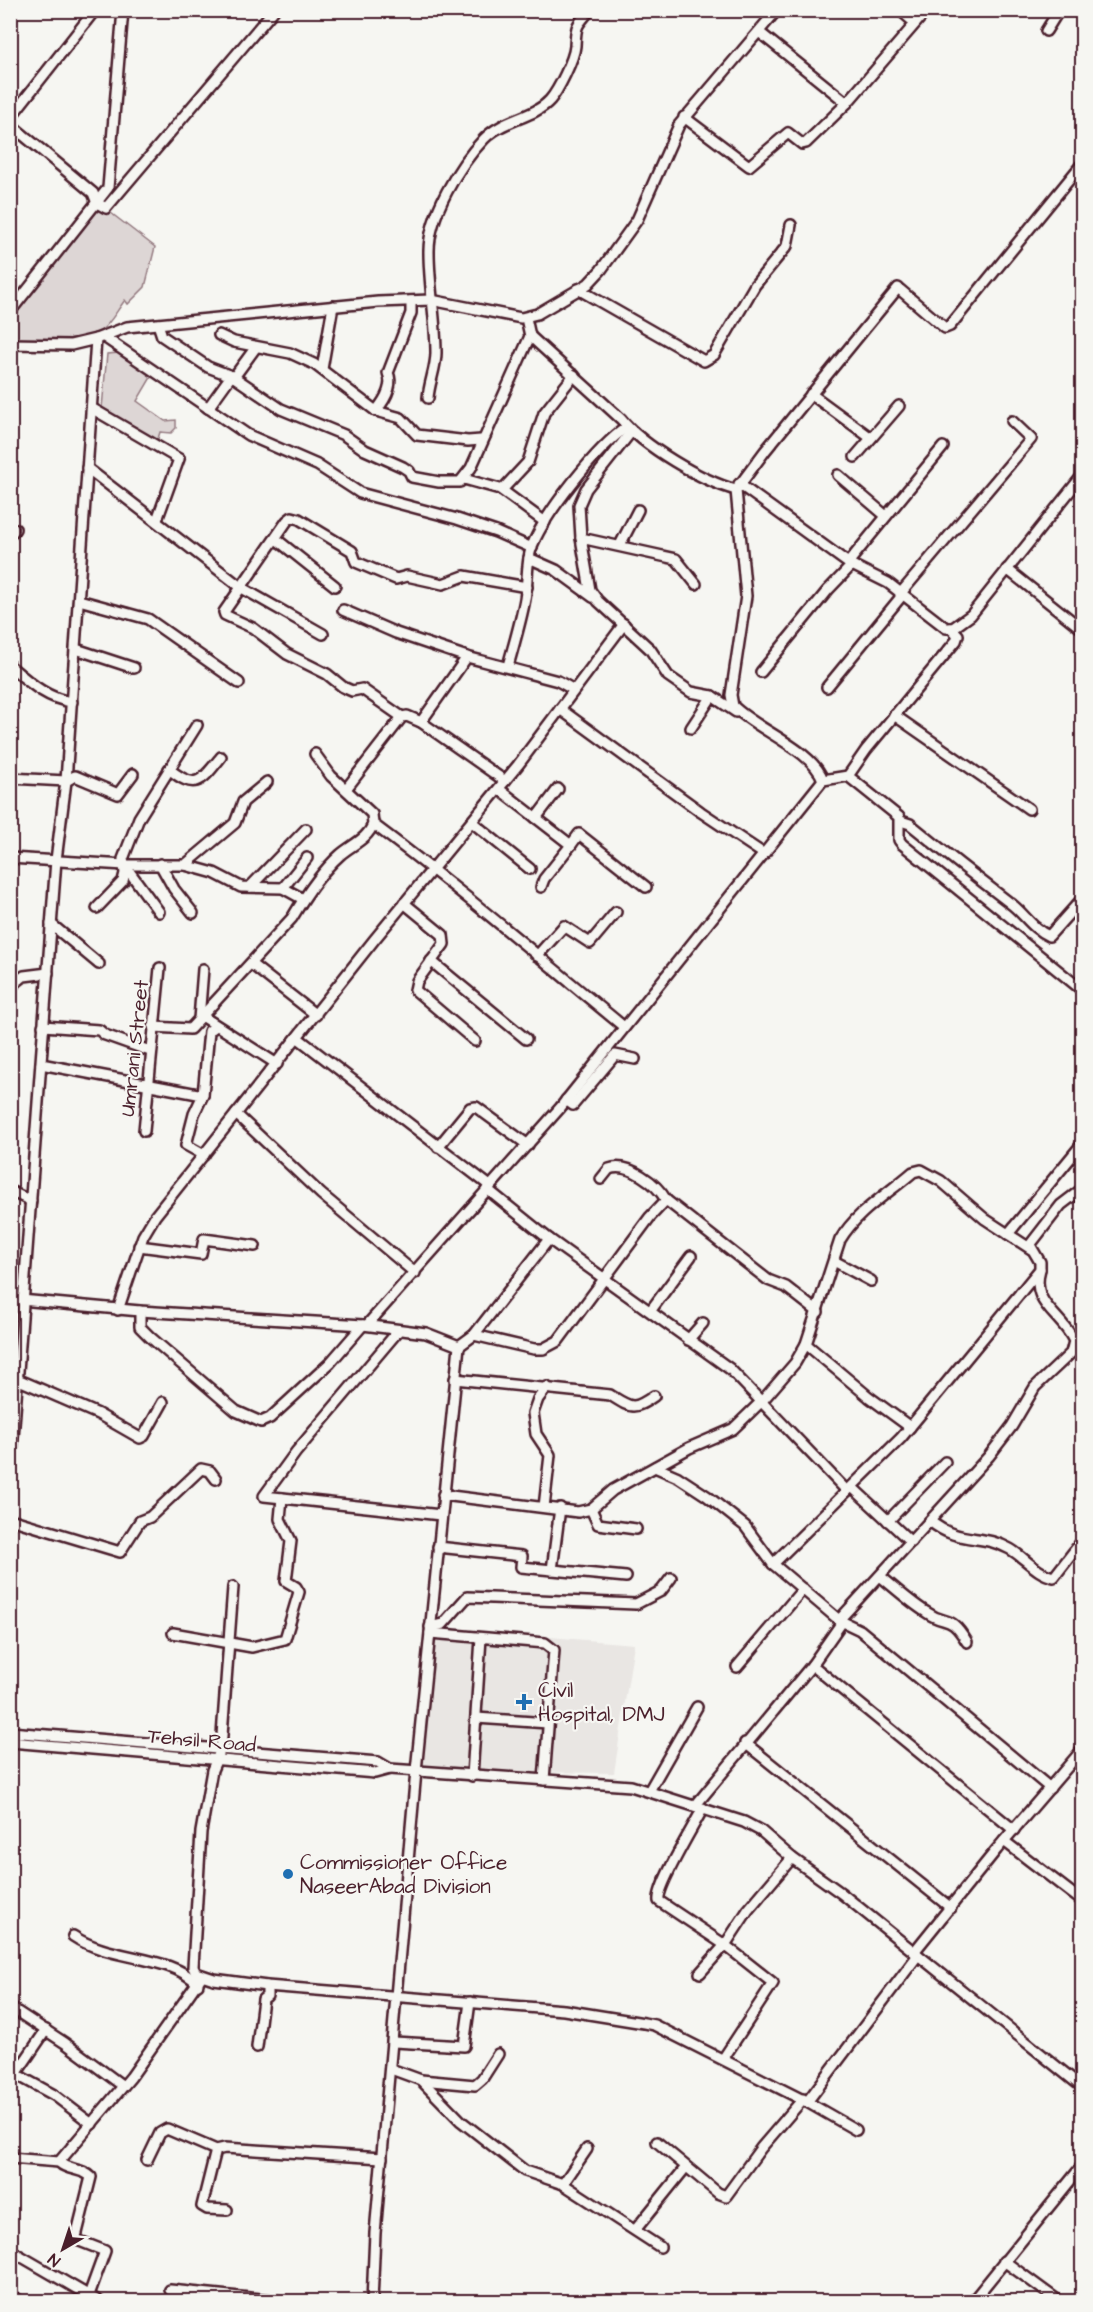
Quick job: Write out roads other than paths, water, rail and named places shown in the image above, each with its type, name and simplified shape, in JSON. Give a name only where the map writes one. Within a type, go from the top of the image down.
[{"type":"street","points":[[10,118],[95,10]]},
{"type":"street","points":[[10,312],[108,188],[123,10]]},
{"type":"street","points":[[10,124],[93,193],[97,203],[102,207],[109,206],[274,10]]},
{"type":"street","points":[[428,398],[436,356],[429,251],[434,224],[462,165],[484,138],[501,124],[549,101],[567,68],[575,47],[573,37],[579,22],[590,10]]},
{"type":"street","points":[[10,344],[71,345],[100,338],[127,327],[333,306],[411,301],[431,300],[526,318],[537,314],[593,280],[637,220],[675,132],[684,117],[777,10]]},
{"type":"street","points":[[900,10],[915,23]]},
{"type":"street","points":[[684,117],[749,166],[788,133],[802,144],[806,143],[847,103],[927,10]]},
{"type":"street","points":[[1046,31],[1059,10]]},
{"type":"street","points":[[759,32],[847,103]]},
{"type":"street","points":[[823,780],[819,769],[802,754],[733,706],[731,695],[746,596],[738,487],[811,393],[898,288],[945,328],[950,326],[1083,164]]},
{"type":"street","points":[[578,289],[704,361],[714,355],[755,285],[787,246],[791,225]]},
{"type":"street","points":[[375,411],[390,388],[391,379],[388,373],[411,314],[411,301]]},
{"type":"street","points":[[322,369],[333,306]]},
{"type":"street","points":[[526,318],[530,336],[629,429],[712,483],[738,487],[850,564],[888,583],[946,628],[951,628],[971,615],[1083,476]]},
{"type":"street","points":[[158,324],[162,336],[208,367],[232,377],[280,409],[339,433],[365,450],[408,469],[412,477],[452,482],[464,478],[502,490],[545,522]]},
{"type":"street","points":[[219,335],[234,342],[290,353],[322,369],[375,411],[401,418],[417,435],[468,441],[481,440]]},
{"type":"street","points":[[464,478],[530,336]]},
{"type":"street","points":[[100,338],[266,445],[317,465],[360,493],[457,519],[496,532],[532,548]]},
{"type":"street","points":[[10,1479],[56,860],[66,781],[87,468],[100,338]]},
{"type":"street","points":[[208,408],[256,347]]},
{"type":"street","points":[[502,490],[528,462],[544,413],[574,375]]},
{"type":"street","points":[[811,393],[871,438]]},
{"type":"street","points":[[855,457],[899,406]]},
{"type":"street","points":[[93,409],[179,459],[157,520]]},
{"type":"street","points":[[827,687],[900,598],[900,594],[1031,439],[1012,421]]},
{"type":"street","points":[[508,666],[527,586],[529,558],[545,522],[557,503],[600,452],[629,429]]},
{"type":"street","points":[[594,597],[590,590],[581,538],[579,505],[582,497],[629,429]]},
{"type":"street","points":[[761,672],[943,447]]},
{"type":"street","points":[[87,468],[242,588],[323,634]]},
{"type":"street","points":[[838,475],[886,516]]},
{"type":"street","points":[[620,545],[638,510]]},
{"type":"street","points":[[527,586],[464,576],[443,584],[407,576],[396,579],[356,562],[352,551],[292,517],[224,612],[225,615],[253,628],[287,654],[327,674],[343,687],[352,691],[362,689],[402,717],[407,716],[421,722],[502,785],[537,819],[571,845]]},
{"type":"street","points":[[581,538],[676,559],[696,584]]},
{"type":"street","points":[[276,539],[335,586]]},
{"type":"street","points":[[529,558],[556,570],[594,597],[650,649],[668,676],[691,692],[712,696],[795,756],[823,780]]},
{"type":"street","points":[[1007,568],[1083,629]]},
{"type":"street","points":[[79,600],[148,618],[239,683]]},
{"type":"street","points":[[343,610],[396,633],[467,657],[558,681],[574,690]]},
{"type":"street","points":[[118,1310],[139,1246],[155,1216],[502,785],[624,624]]},
{"type":"street","points":[[140,1311],[141,1327],[150,1337],[236,1411],[261,1422],[270,1418],[330,1363],[415,1274],[528,1145],[823,780],[848,776],[894,715],[956,641],[958,635],[951,628]]},
{"type":"street","points":[[76,649],[134,668]]},
{"type":"street","points":[[421,722],[467,657]]},
{"type":"street","points":[[10,666],[35,687],[62,701],[72,702]]},
{"type":"street","points":[[691,728],[712,696]]},
{"type":"street","points":[[560,709],[672,792],[764,854]]},
{"type":"street","points":[[894,715],[1029,809]]},
{"type":"street","points":[[346,789],[402,717]]},
{"type":"street","points":[[159,912],[123,859],[139,818],[197,725]]},
{"type":"street","points":[[153,1027],[190,1029],[292,918],[303,899],[339,856],[371,831],[374,824],[372,814],[331,776],[315,754]]},
{"type":"street","points":[[169,769],[188,782],[196,782],[209,772],[221,757]]},
{"type":"street","points":[[10,778],[66,781],[75,776],[118,794],[133,774]]},
{"type":"street","points":[[848,776],[900,823],[910,824],[1012,904],[1030,923],[1046,935],[1049,936],[1083,899]]},
{"type":"street","points":[[185,865],[235,823],[243,802],[267,782]]},
{"type":"street","points":[[537,819],[558,789]]},
{"type":"street","points":[[472,822],[530,869]]},
{"type":"street","points":[[900,823],[898,836],[902,844],[1083,990]]},
{"type":"street","points":[[374,824],[419,856],[432,870],[624,1027]]},
{"type":"street","points":[[250,887],[306,830]]},
{"type":"street","points":[[541,887],[544,879],[579,834],[646,887]]},
{"type":"street","points":[[10,858],[125,865],[185,865],[214,873],[241,887],[284,888],[303,899]]},
{"type":"street","points":[[284,888],[307,858]]},
{"type":"street","points":[[160,864],[174,889],[194,913]]},
{"type":"street","points":[[97,908],[123,881],[125,865]]},
{"type":"street","points":[[405,903],[443,935],[444,944],[417,981],[415,990],[474,1041]]},
{"type":"street","points":[[537,956],[564,926],[590,943],[616,912]]},
{"type":"street","points":[[51,924],[99,964]]},
{"type":"street","points":[[432,961],[526,1039]]},
{"type":"street","points":[[251,964],[316,1015]]},
{"type":"street","name":"Umrani Street","points":[[144,1131],[150,1051],[160,968]]},
{"type":"street","points":[[200,1018],[203,969]]},
{"type":"street","points":[[10,987],[24,976],[48,973]]},
{"type":"street","points":[[200,1018],[277,1064]]},
{"type":"street","points":[[43,1026],[99,1030],[105,1035],[150,1051]]},
{"type":"street","points":[[204,1155],[186,1145],[194,1113],[203,1095],[209,1031],[216,1026]]},
{"type":"street","points":[[298,1038],[438,1147],[549,1239],[730,1368],[850,1489],[911,1542]]},
{"type":"street","points":[[566,1100],[573,1105],[615,1055],[635,1059]]},
{"type":"street","points":[[41,1064],[203,1095]]},
{"type":"street","points":[[438,1147],[470,1108],[476,1107],[528,1145]]},
{"type":"street","points":[[236,1114],[321,1194],[415,1274]]},
{"type":"street","points":[[1008,1234],[1083,1144]]},
{"type":"street","points":[[601,1179],[609,1169],[625,1169],[644,1179],[666,1200],[768,1280],[786,1287],[818,1312]]},
{"type":"street","points":[[443,1495],[578,1512],[591,1509],[612,1490],[689,1448],[733,1430],[795,1363],[806,1344],[840,1240],[861,1213],[913,1172],[921,1170],[941,1181],[1008,1234],[1031,1249],[1040,1262],[1038,1292],[1044,1304],[1068,1328],[1074,1341],[1071,1353],[1035,1387],[1012,1426],[990,1456],[839,1620]]},
{"type":"street","points":[[1031,1249],[1030,1245],[1061,1205],[1083,1189]]},
{"type":"street","points":[[10,1191],[31,1201]]},
{"type":"street","points":[[474,1335],[543,1349],[558,1341],[666,1200]]},
{"type":"street","points":[[139,1246],[201,1254],[204,1239],[255,1246]]},
{"type":"street","points":[[372,2301],[382,2158],[394,2042],[416,1771],[459,1346],[474,1335],[549,1239]]},
{"type":"street","points":[[651,1310],[691,1256]]},
{"type":"street","points":[[834,1261],[871,1281]]},
{"type":"street","points":[[773,1564],[910,1427],[1040,1269]]},
{"type":"street","points":[[10,1299],[118,1310],[365,1325],[426,1334],[459,1346]]},
{"type":"street","points":[[688,1340],[703,1323]]},
{"type":"street","points":[[399,1330],[264,1493],[266,1497],[441,1515]]},
{"type":"street","points":[[806,1344],[869,1397],[910,1427]]},
{"type":"street","points":[[17,1379],[98,1414],[140,1438],[144,1436],[164,1402]]},
{"type":"street","points":[[455,1379],[610,1395],[632,1407],[638,1407],[654,1396]]},
{"type":"street","points":[[544,1507],[549,1455],[537,1434],[533,1413],[538,1398],[547,1387]]},
{"type":"street","points":[[888,1521],[945,1462]]},
{"type":"street","points":[[655,1467],[678,1477],[707,1496],[745,1526],[773,1564],[839,1620],[860,1630],[1050,1788]]},
{"type":"street","points":[[10,1520],[120,1552],[140,1521],[150,1517],[201,1468],[210,1471],[216,1479]]},
{"type":"street","points":[[173,1633],[252,1647],[285,1639],[290,1629],[299,1592],[286,1581],[291,1541],[280,1519],[282,1498]]},
{"type":"street","points":[[552,1570],[560,1508]]},
{"type":"street","points":[[591,1509],[598,1524],[636,1529]]},
{"type":"street","points":[[930,1521],[941,1530],[959,1538],[994,1543],[1009,1548],[1039,1570],[1054,1577],[1083,1541]]},
{"type":"street","points":[[438,1547],[522,1556],[521,1567],[626,1577]]},
{"type":"street","points":[[880,1576],[932,1616],[950,1620],[958,1627],[967,1642]]},
{"type":"street","points":[[430,1630],[443,1624],[467,1597],[636,1604],[662,1591],[671,1578]]},
{"type":"street","points":[[200,1980],[193,1967],[196,1881],[212,1770],[219,1760],[221,1749],[233,1587]]},
{"type":"street","points":[[737,1667],[803,1589]]},
{"type":"street","points":[[723,2059],[773,1983],[725,1945],[659,1901],[658,1896],[699,1807],[745,1743],[812,1665],[840,1626],[839,1620]]},
{"type":"street","points":[[430,1630],[481,1638],[545,1643],[551,1646],[554,1650],[544,1780]]},
{"type":"street","points":[[472,1776],[481,1638]]},
{"type":"street","points":[[812,1665],[1014,1830]]},
{"type":"street","points":[[649,1791],[697,1707]]},
{"type":"street","points":[[476,1718],[548,1723]]},
{"type":"street","points":[[10,1732],[378,1762],[390,1769],[631,1786],[699,1807],[761,1831],[792,1858],[841,1893],[1083,2086]]},
{"type":"street","name":"Tehsil Road","points":[[10,1743],[375,1773],[390,1769]]},
{"type":"street","points":[[745,1743],[951,1908]]},
{"type":"street","points":[[657,2142],[722,2196],[726,2196],[761,2148],[805,2100],[1004,1841],[1083,1750]]},
{"type":"street","points":[[1004,1841],[1083,1901]]},
{"type":"street","points":[[700,1973],[725,1945],[748,1910],[792,1858]]},
{"type":"street","points":[[73,1936],[101,1951],[188,1973],[200,1980],[564,2010],[644,2023],[805,2100],[856,2130]]},
{"type":"street","points":[[58,2162],[123,2086],[200,1980]]},
{"type":"street","points":[[257,2047],[263,1999],[267,1996],[267,1986]]},
{"type":"street","points":[[394,2042],[464,2046],[470,2002]]},
{"type":"street","points":[[10,2007],[123,2086]]},
{"type":"street","points":[[46,2030],[13,2072],[54,2095],[92,2124]]},
{"type":"street","points":[[391,2069],[422,2080],[475,2085],[482,2079],[498,2054]]},
{"type":"street","points":[[422,2080],[461,2121],[525,2171],[563,2184],[636,2229],[660,2247]]},
{"type":"street","points":[[147,2160],[160,2133],[167,2129],[216,2150],[225,2148],[382,2158]]},
{"type":"street","points":[[563,2184],[587,2149]]},
{"type":"street","points":[[216,2150],[202,2206],[227,2210]]},
{"type":"street","points":[[10,2158],[58,2162],[62,2166],[88,2173],[91,2177],[76,2237],[77,2240],[105,2251],[89,2295]]},
{"type":"street","points":[[972,2301],[1083,2166]]},
{"type":"street","points":[[636,2229],[686,2167]]},
{"type":"street","points":[[10,2250],[100,2301]]},
{"type":"street","points":[[1004,2261],[1060,2301]]},
{"type":"street","points":[[170,2290],[291,2301]]},
{"type":"street","points":[[10,2294],[21,2301]]},
{"type":"place","name":"Civil Hospital, DMJ","points":[[524,1702]]},
{"type":"place","name":"Commissioner Office NaseerAbad Division","points":[[288,1874]]}]
